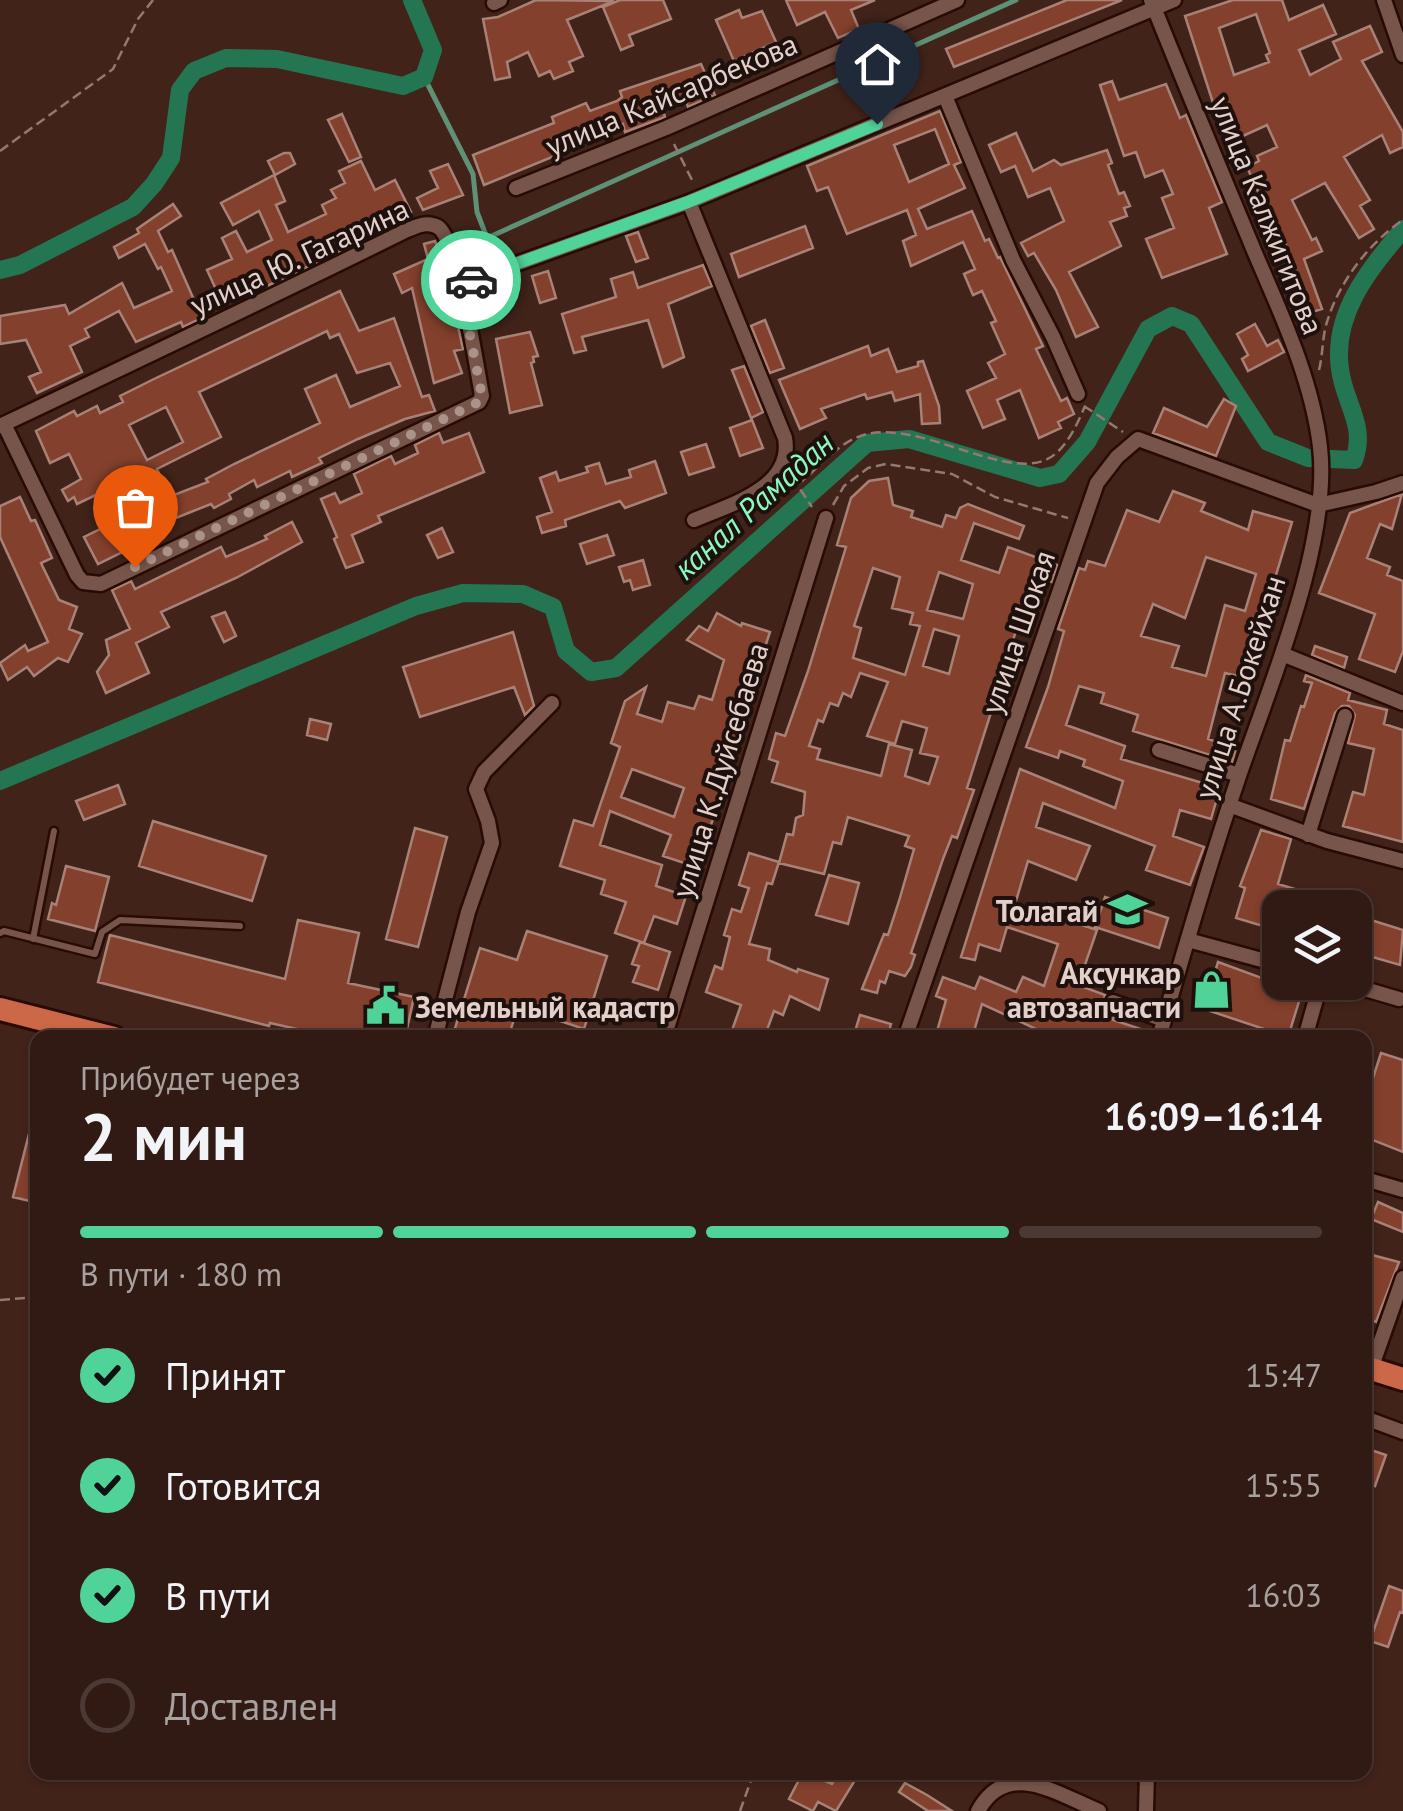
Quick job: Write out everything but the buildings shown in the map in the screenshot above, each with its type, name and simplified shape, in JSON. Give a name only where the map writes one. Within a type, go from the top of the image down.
[{"type":"highway","points":[[0,1009],[83,1030]]},
{"type":"highway","points":[[1372,1369],[1403,1379]]},
{"type":"street","name":"улица Кайсарбекова","points":[[516,188],[666,128],[958,0]]},
{"type":"street","points":[[460,284],[694,199],[945,96],[1153,4],[1174,0]]},
{"type":"street","points":[[1384,0],[1403,55]]},
{"type":"street","name":"улица Калжигитова","points":[[1153,4],[1278,307],[1309,390],[1320,447]]},
{"type":"street","points":[[945,96],[1012,260],[1081,400]]},
{"type":"street","points":[[694,199],[788,452],[784,466],[750,498],[694,520]]},
{"type":"street","name":"улица Ю. Гагарина","points":[[424,224],[445,234],[460,284],[482,396],[479,402],[101,584],[83,582],[77,574],[2,424],[424,224]]},
{"type":"street","points":[[1138,439],[1318,505],[1403,482]]},
{"type":"street","name":"улица Шокая","points":[[908,1030],[1097,483],[1117,457],[1138,439]]},
{"type":"street","name":"улица А.Бокейхан","points":[[1161,1030],[1230,805],[1282,654],[1315,535],[1320,447]]},
{"type":"street","name":"улица К.Дуйсебаева","points":[[666,1030],[826,518]]},
{"type":"street","points":[[1282,654],[1403,703]]},
{"type":"street","points":[[437,1030],[468,912],[492,843],[476,789],[484,772],[552,703]]},
{"type":"street","points":[[1308,834],[1345,716]]},
{"type":"street","points":[[1159,750],[1240,775]]},
{"type":"street","points":[[1230,805],[1308,834],[1403,861]]},
{"type":"street","points":[[1188,940],[1262,960]]},
{"type":"street","points":[[1372,991],[1400,999]]},
{"type":"street","points":[[1309,1030],[1316,1000]]},
{"type":"street","points":[[1113,1002],[1164,1020]]},
{"type":"street","points":[[1372,1181],[1403,1190]]},
{"type":"street","points":[[1372,1358],[1403,1278]]},
{"type":"street","points":[[1372,1421],[1403,1432]]},
{"type":"street","points":[[1146,1780],[1146,1811]]},
{"type":"street","points":[[978,1811],[993,1790],[1026,1782],[1099,1811]]},
{"type":"lane","points":[[32,939],[54,831]]},
{"type":"lane","points":[[0,933],[95,954],[102,932],[120,920],[240,926]]},
{"type":"path","points":[[0,152],[112,68],[153,0]]},
{"type":"path","points":[[675,145],[694,199]]},
{"type":"path","points":[[1309,390],[1317,377],[1326,324],[1342,290],[1366,251],[1403,220]]},
{"type":"path","points":[[1081,400],[1091,412],[1138,439]]},
{"type":"path","points":[[797,485],[847,441],[896,431],[1015,462],[1043,461],[1065,444],[1081,400]]},
{"type":"path","points":[[826,518],[844,486],[868,468],[886,464],[952,474],[995,497],[1084,522]]},
{"type":"path","points":[[800,492],[808,504]]},
{"type":"path","points":[[0,1300],[30,1298]]},
{"type":"path","points":[[740,1811],[751,1780]]},
{"type":"waterway","name":"канал Рамадан","points":[[0,270],[20,265],[133,207],[171,158],[180,90],[194,71],[226,58],[277,59],[403,86],[424,77],[433,50],[412,0]]},
{"type":"waterway","points":[[424,77],[473,174],[477,212],[487,238],[1016,0]]},
{"type":"waterway","name":"канал Рамадан","points":[[0,781],[416,606],[463,593],[523,594],[553,607],[566,651],[591,672],[616,668],[867,443],[909,439],[1040,478],[1059,474],[1087,442],[1148,329],[1172,316],[1191,324],[1268,442],[1308,458],[1354,460],[1358,436],[1340,369],[1342,329],[1356,293],[1403,229]]},
{"type":"way so far","points":[[135,567],[479,402],[482,396],[460,284],[471,280]]},
{"type":"place","name":"Толагай","points":[[1128,910]]},
{"type":"place","name":"Аксункар автозапчасти","points":[[1211,989]]},
{"type":"place","name":"Земельный кадастр","points":[[385,1006]]},
{"type":"route","points":[[471,280],[688,202],[877,124]]}]
